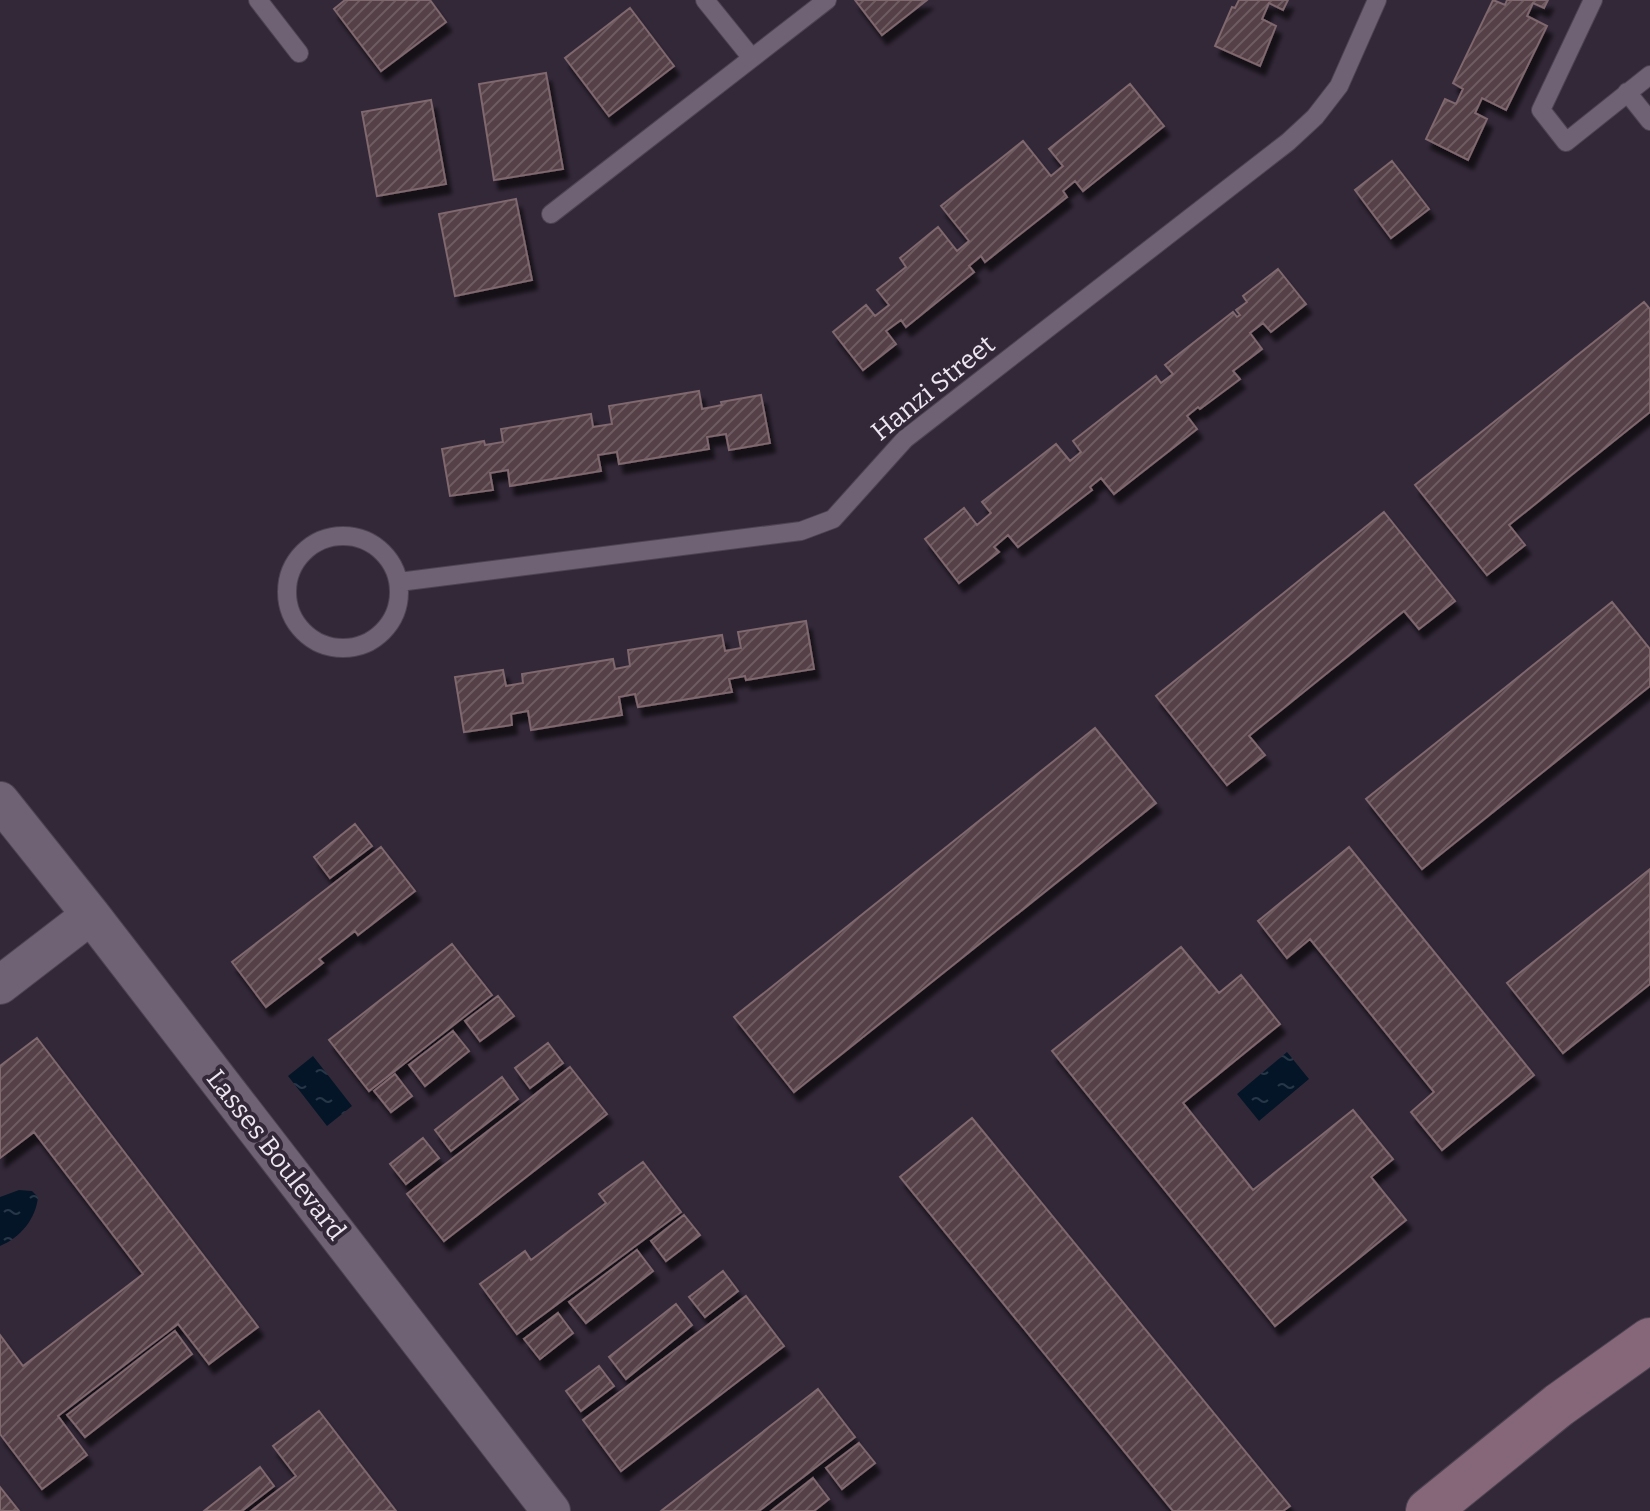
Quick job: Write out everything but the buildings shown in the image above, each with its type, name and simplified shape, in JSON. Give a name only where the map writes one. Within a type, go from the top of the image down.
[{"type":"main road","points":[[1428,1511],[1559,1405],[1650,1340]]},
{"type":"street","name":"Lasses Boulevard","points":[[0,801],[551,1511]]},
{"type":"street","points":[[0,985],[91,915]]},
{"type":"lane","points":[[258,0],[299,53]]},
{"type":"lane","points":[[705,0],[751,57]]},
{"type":"lane","points":[[551,214],[827,0]]},
{"type":"lane","name":"Hanzi Street","points":[[399,582],[801,531],[833,519],[905,439],[1288,142],[1315,117],[1339,86],[1377,0]]},
{"type":"lane","points":[[1593,0],[1541,110],[1566,142],[1650,75]]},
{"type":"lane","points":[[1627,92],[1650,121]]},
{"type":"lane","points":[[334,536],[363,539],[375,546],[394,568],[399,582],[399,597],[389,624],[367,643],[353,647],[324,644],[311,637],[292,615],[288,601],[287,586],[297,559],[320,540],[334,536]]},
{"type":"water","points":[[1287,1052],[1309,1079],[1259,1121],[1237,1094]]},
{"type":"water","points":[[313,1056],[352,1106],[327,1126],[288,1076]]},
{"type":"water","points":[[19,1190],[32,1191],[38,1197],[37,1205],[20,1233],[0,1246],[0,1197]]}]
